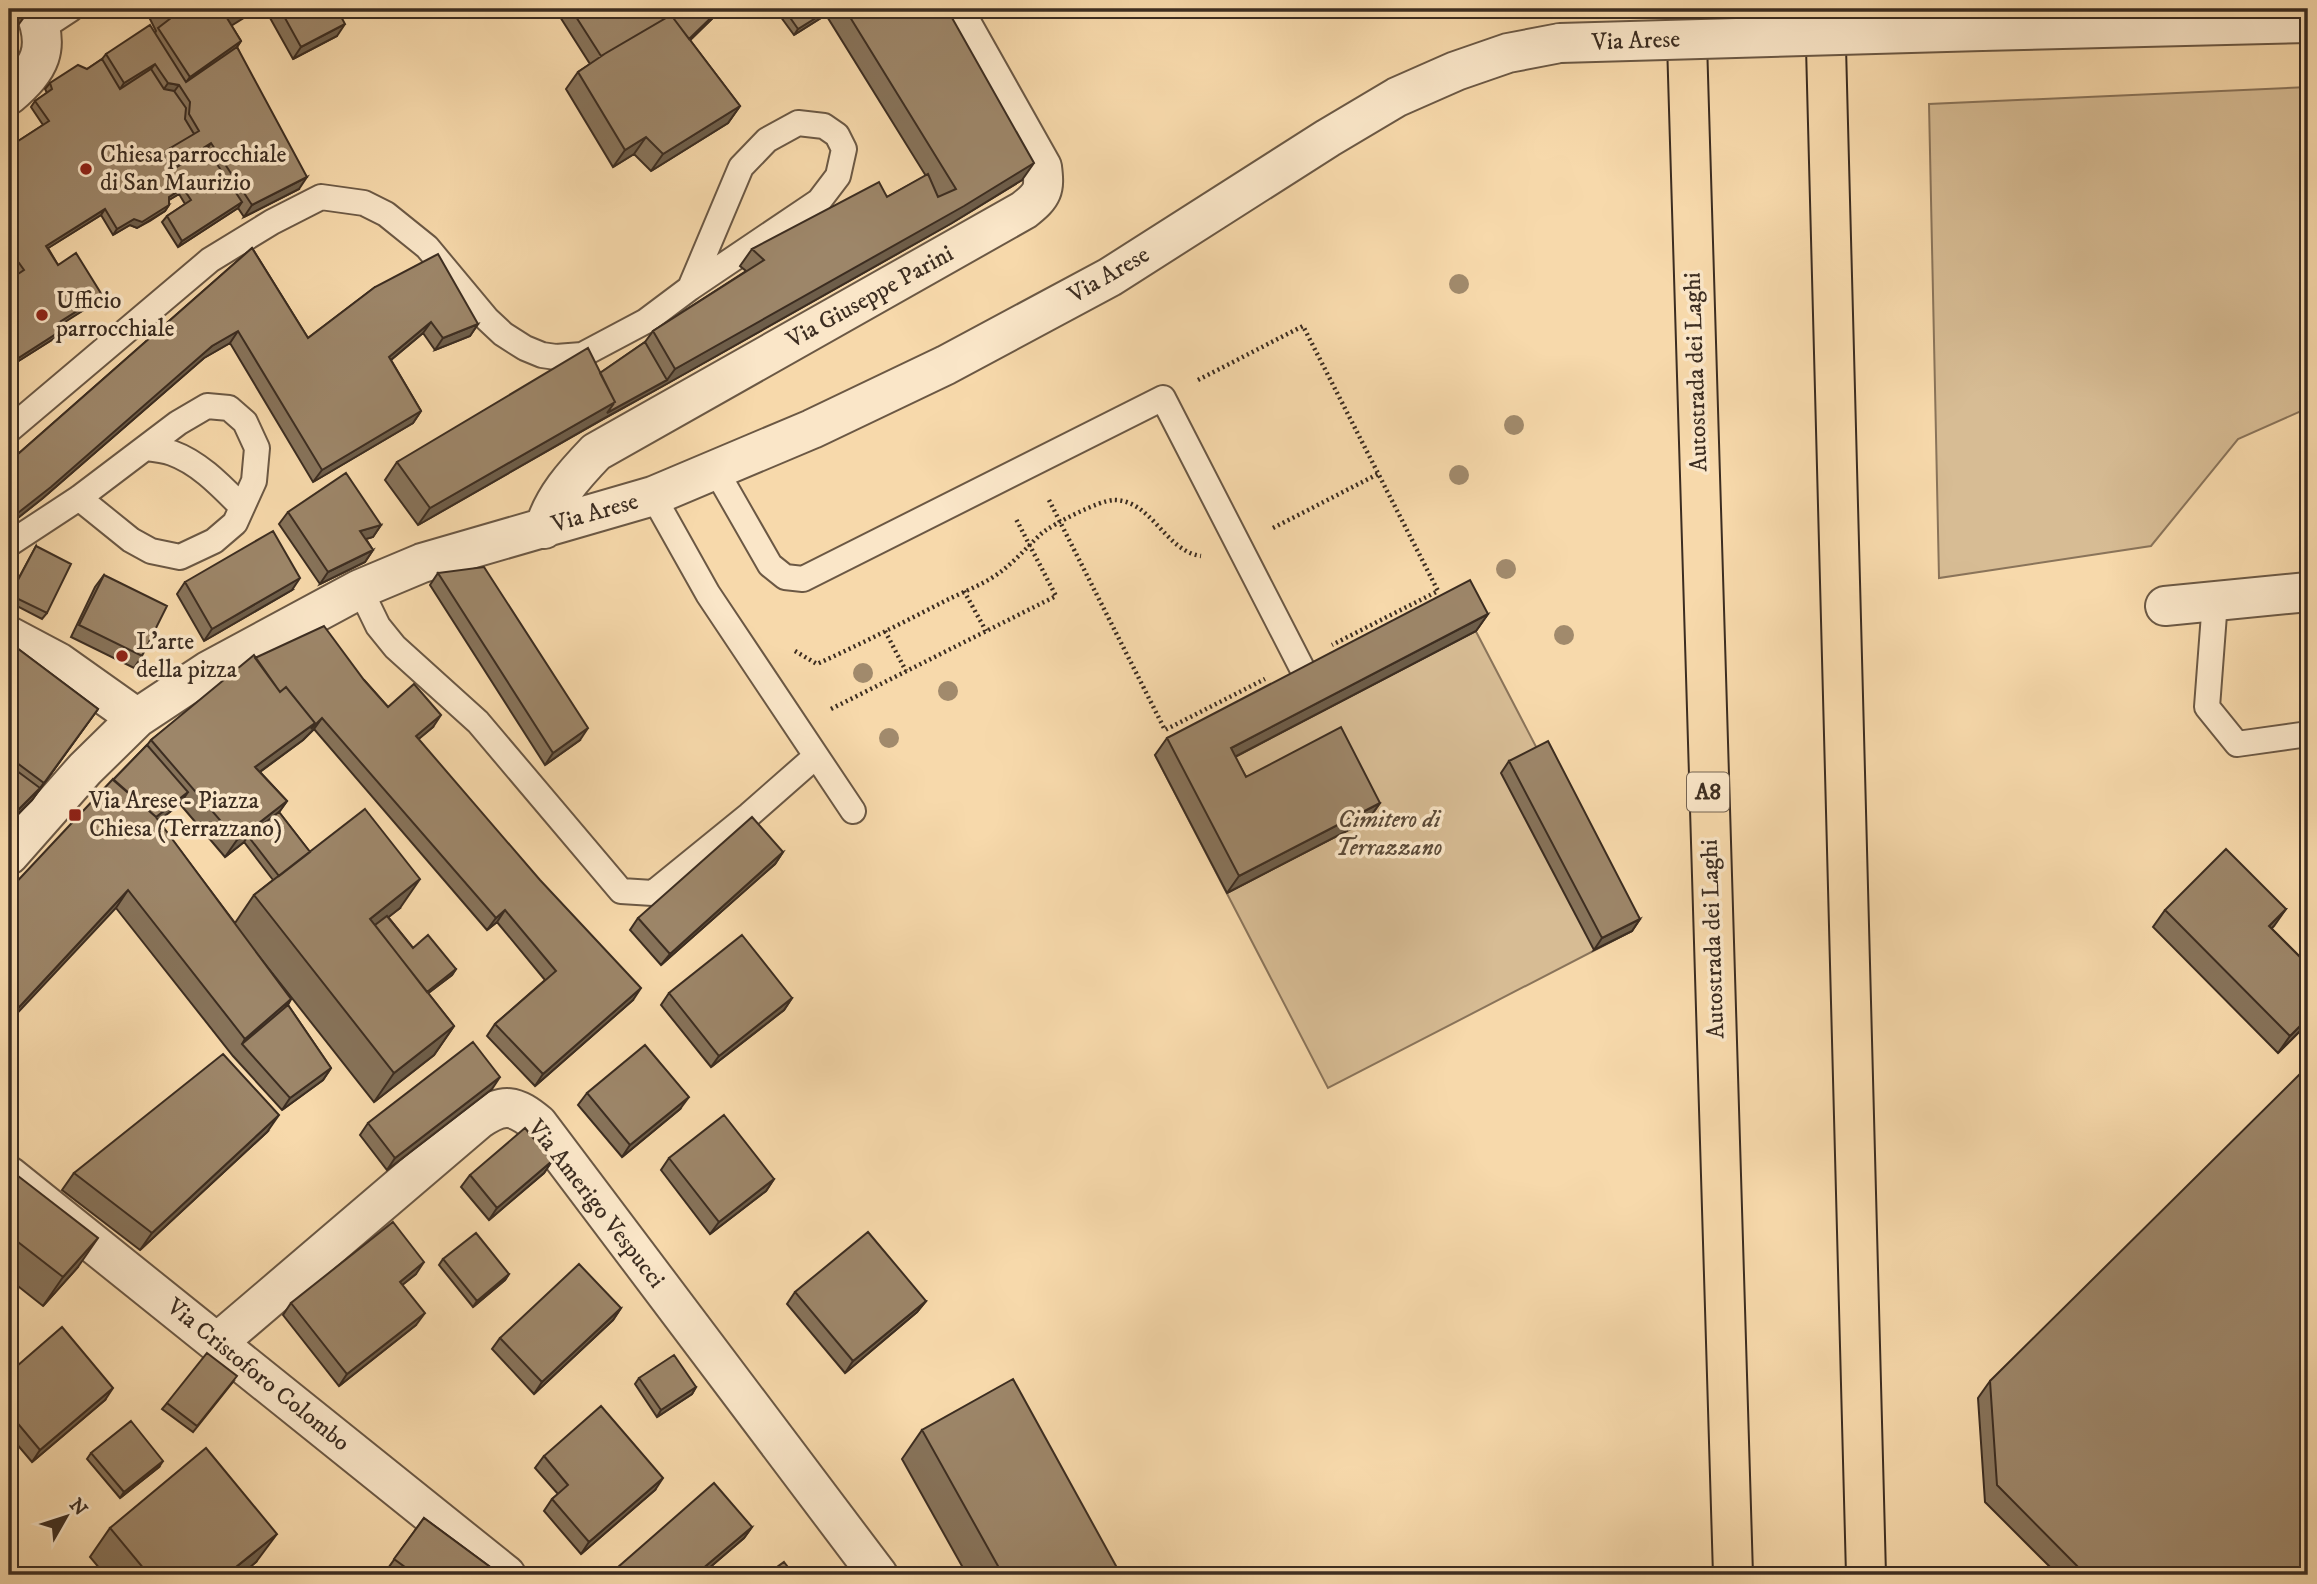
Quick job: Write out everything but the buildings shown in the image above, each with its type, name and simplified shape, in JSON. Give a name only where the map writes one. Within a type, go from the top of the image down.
[{"type":"highway","name":"Autostrada dei Laghi","points":[[1686,9],[1733,1575]]},
{"type":"highway","points":[[1825,9],[1866,1575]]},
{"type":"street","name":"Via Giuseppe Parini","points":[[544,528],[549,510],[571,478],[596,452],[1024,210],[1037,200],[1044,186],[1042,167],[953,9]]},
{"type":"street","points":[[9,95],[34,71],[43,49],[49,15]]},
{"type":"street","name":"Via Arese","points":[[9,855],[85,769],[137,718],[208,671],[360,589],[422,563],[653,496],[812,429],[946,365],[1110,277],[1397,97],[1455,71],[1508,53],[1560,43],[2308,23]]},
{"type":"street","points":[[2165,606],[2308,592]]},
{"type":"street","points":[[9,636],[58,662],[137,718]]},
{"type":"street","name":"Via Amerigo Vespucci","points":[[218,1342],[478,1119],[493,1110],[508,1107],[523,1112],[538,1124],[878,1575]]},
{"type":"street","name":"Via Cristoforo Colombo","points":[[9,1176],[506,1575]]},
{"type":"lane","points":[[9,430],[210,260],[272,222],[321,197],[364,203],[386,214],[427,247],[495,326],[525,348],[542,355],[569,358],[582,355],[646,321],[819,201],[838,176],[844,149],[836,135],[824,126],[798,123],[767,140],[741,167],[690,288]]},
{"type":"lane","points":[[715,469],[770,565],[785,577],[803,579],[1163,398],[1306,676]]},
{"type":"lane","points":[[9,544],[79,498],[178,423],[206,407],[229,408],[245,422],[257,448],[254,481],[235,523],[214,541],[180,557],[151,551],[131,540],[79,498]]},
{"type":"lane","points":[[145,448],[171,452],[192,463],[220,484],[242,508]]},
{"type":"lane","points":[[653,496],[708,594],[853,811]]},
{"type":"lane","points":[[360,589],[379,626],[395,648],[478,722],[621,891],[653,893],[750,815],[815,757]]},
{"type":"lane","points":[[2215,601],[2207,707],[2237,744],[2308,734]]},
{"type":"path","points":[[792,656],[785,645],[817,664],[885,631],[1000,572],[1043,533],[1090,506],[1113,499],[1130,503],[1151,519],[1173,544],[1192,555],[1208,557],[1238,546],[1378,474]]},
{"type":"path","points":[[822,699],[830,710],[1056,596],[996,482]]},
{"type":"path","points":[[964,591],[986,631]]},
{"type":"path","points":[[885,631],[906,671]]},
{"type":"green space","points":[[2308,87],[2308,408],[2238,439],[2151,546],[1939,578],[1929,104]]},
{"type":"green space","name":"Cimitero di Terrazzano","points":[[1458,597],[1632,931],[1328,1088],[1155,755]]},
{"type":"place","name":"Chiesa parrocchiale di San Maurizio","points":[[86,169]]},
{"type":"place","name":"Ufficio parrocchiale","points":[[42,315]]},
{"type":"place","name":"L'arte della pizza","points":[[122,656]]},
{"type":"place","name":"Via Arese - Piazza Chiesa (Terrazzano)","points":[[75,815]]}]
